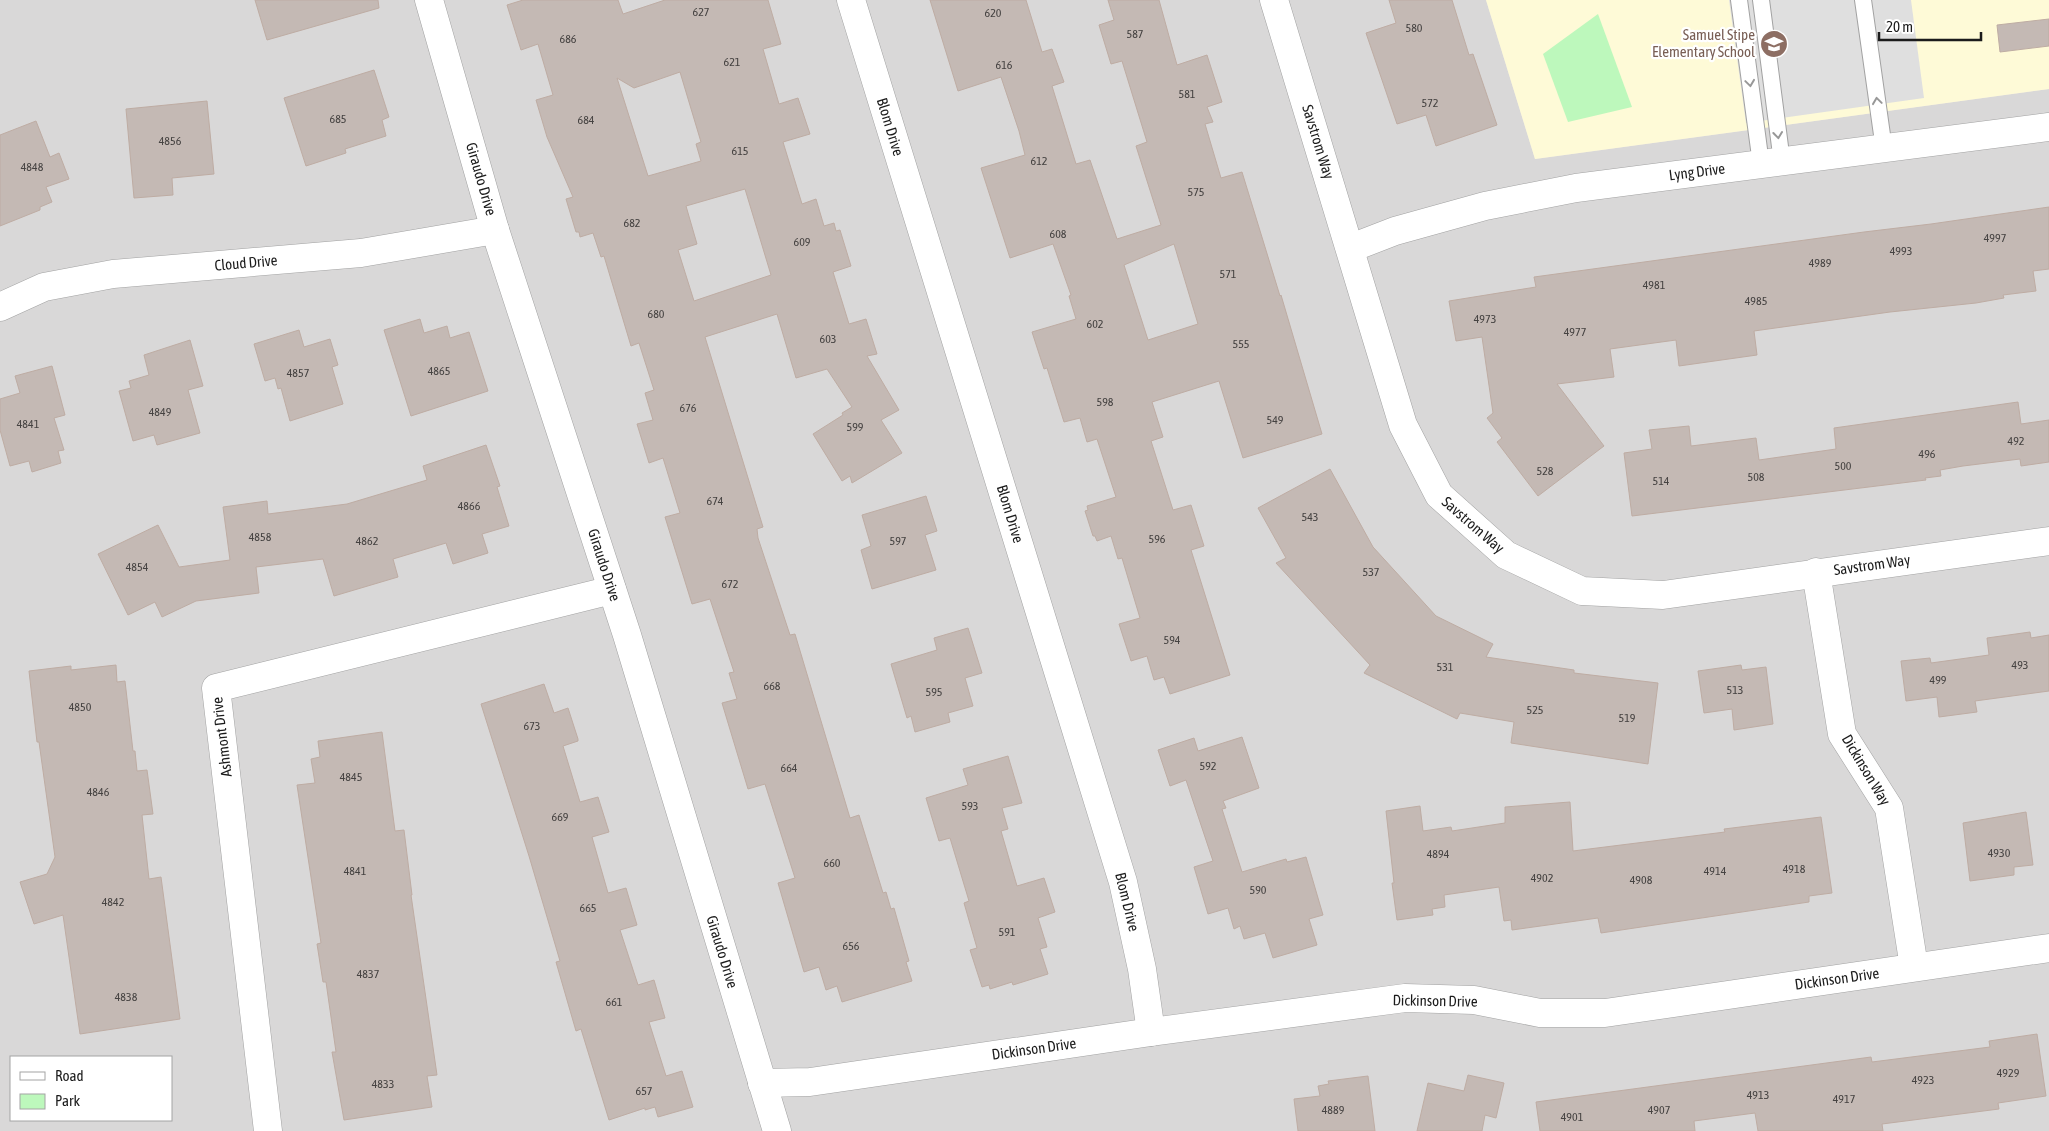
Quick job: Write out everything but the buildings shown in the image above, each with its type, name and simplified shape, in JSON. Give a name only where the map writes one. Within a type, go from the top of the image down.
[{"type":"street","name":"Giraudo Drive","points":[[429,0],[495,230],[612,590],[777,1131]]},
{"type":"street","name":"Blom Drive","points":[[851,0],[1123,882],[1142,969],[1151,1032]]},
{"type":"street","name":"Savstrom Way","points":[[1274,0],[1351,248],[1402,425],[1438,495],[1506,555],[1582,591],[1663,595],[1816,572],[2049,541]]},
{"type":"street","name":"Lyng Drive","points":[[1351,248],[1395,231],[1503,202],[1576,188],[2049,127]]},
{"type":"street","name":"Cloud Drive","points":[[0,308],[44,287],[113,274],[361,253],[495,230]]},
{"type":"street","name":"Dickinson Way","points":[[1816,572],[1842,734],[1890,808],[1914,968]]},
{"type":"street","name":"Ashmont Drive","points":[[268,1131],[216,688],[612,590]]},
{"type":"street","name":"Dickinson Drive","points":[[762,1083],[810,1082],[1151,1032],[1405,998],[1474,1000],[1540,1013],[1605,1013],[2049,948]]},
{"type":"lane","points":[[1739,0],[1772,163]]},
{"type":"lane","points":[[1761,0],[1772,163]]},
{"type":"lane","points":[[1863,0],[1884,149]]},
{"type":"shaded area","points":[[0,0],[1486,0],[1535,159],[2049,89],[2049,1131],[0,1131]]},
{"type":"shaded area","name":"Samuel Stipe Elementary School","points":[[1486,0],[2049,0],[2049,89],[1535,159]]},
{"type":"shaded area","points":[[1729,0],[1911,0],[1924,98],[1746,123]]},
{"type":"green space","points":[[1598,14],[1632,107],[1568,122],[1543,54]]},
{"type":"place","name":"Samuel Stipe Elementary School","points":[[1774,44]]}]
